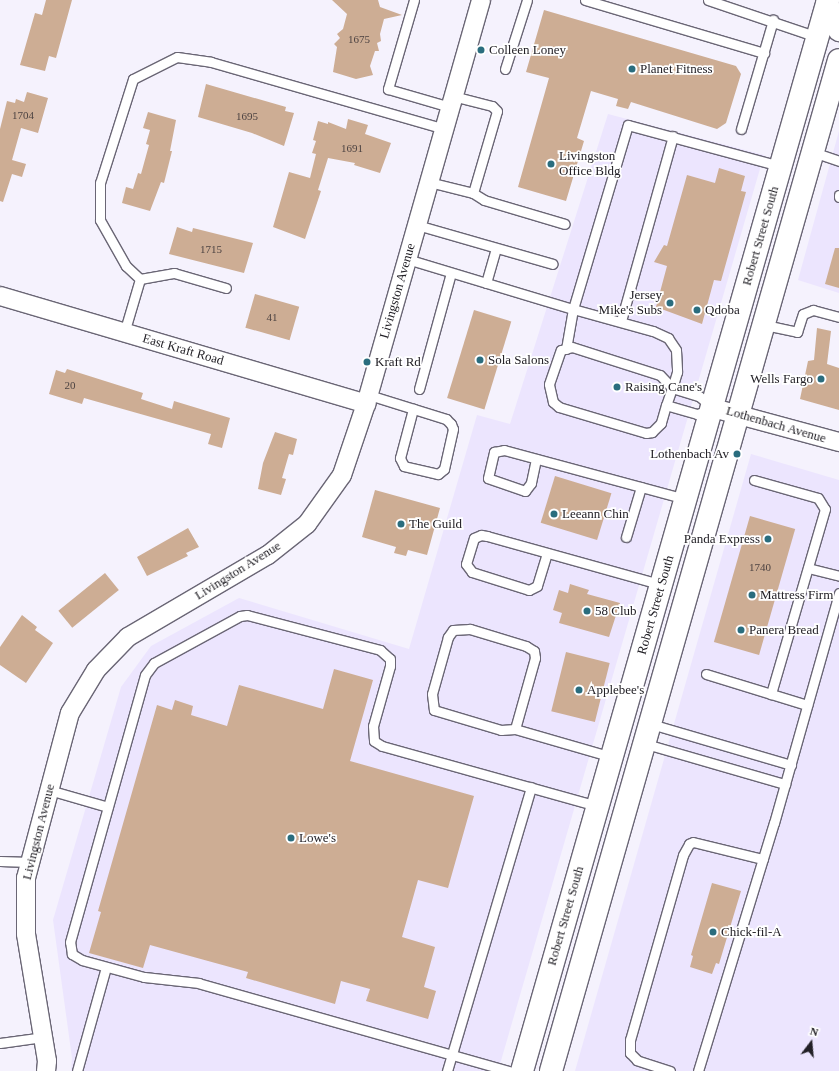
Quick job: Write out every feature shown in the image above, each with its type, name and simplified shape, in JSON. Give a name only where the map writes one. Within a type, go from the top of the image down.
[{"type":"main road","points":[[827,2],[839,30]]},
{"type":"main road","name":"Robert Street South","points":[[522,1071],[662,585],[827,2]]},
{"type":"main road","points":[[817,37],[825,43],[837,66]]},
{"type":"main road","name":"Robert Street South","points":[[552,1071],[765,325],[837,66]]},
{"type":"street","name":"Livingston Avenue","points":[[46,1071],[43,1037],[26,934],[26,878],[70,714],[96,670],[128,637],[268,555],[307,524],[342,475],[367,400],[481,0]]},
{"type":"street","name":"East Kraft Road","points":[[0,296],[124,333],[367,400]]},
{"type":"street","name":"Lothenbach Avenue","points":[[712,408],[740,413],[839,442]]},
{"type":"lane","points":[[414,0],[388,90],[452,102],[492,106],[497,111],[473,193]]},
{"type":"lane","points":[[506,69],[527,0]]},
{"type":"lane","points":[[585,0],[764,53]]},
{"type":"lane","points":[[708,0],[773,20],[817,37]]},
{"type":"lane","points":[[741,129],[773,20]]},
{"type":"lane","points":[[140,279],[126,266],[100,220],[100,183],[133,79],[177,56],[211,62],[444,129]]},
{"type":"lane","points":[[566,349],[573,309],[628,125],[780,166]]},
{"type":"lane","points":[[621,321],[673,136]]},
{"type":"lane","points":[[813,152],[839,161]]},
{"type":"lane","points":[[429,182],[473,193],[484,200],[565,224]]},
{"type":"lane","points":[[417,225],[553,264]]},
{"type":"lane","points":[[486,283],[496,248]]},
{"type":"lane","points":[[407,259],[573,309],[621,321],[668,338],[676,350],[678,360],[672,388],[666,405],[661,423],[652,432],[646,433],[559,407],[554,402],[549,384],[561,350],[572,347],[660,375],[672,388],[699,396],[712,408],[697,414],[666,405]]},
{"type":"lane","points":[[419,389],[451,273]]},
{"type":"lane","points":[[140,279],[174,274],[226,288]]},
{"type":"lane","points":[[124,333],[140,279]]},
{"type":"lane","points":[[765,325],[797,332],[803,314],[812,310],[839,317]]},
{"type":"lane","points":[[367,400],[413,408],[446,419],[451,424],[453,429],[444,469],[438,474],[404,466],[400,458],[413,408]]},
{"type":"lane","points":[[536,458],[531,483],[525,491],[488,478],[494,452],[497,450],[536,458],[686,498]]},
{"type":"lane","points":[[754,480],[822,501],[825,512],[771,694]]},
{"type":"lane","points":[[626,537],[641,487]]},
{"type":"lane","points":[[546,553],[537,586],[529,590],[472,572],[466,564],[474,538],[481,535],[662,585]]},
{"type":"lane","points":[[808,568],[839,576]]},
{"type":"lane","points":[[698,1071],[763,860],[839,594]]},
{"type":"lane","points":[[509,1071],[199,983],[144,977],[106,967],[82,960],[70,949],[108,807],[148,667],[240,616],[247,615],[380,650],[386,654],[390,666],[373,726],[374,741],[382,746],[598,806]]},
{"type":"lane","points":[[515,729],[535,658],[534,651],[526,646],[470,629],[453,630],[448,636],[432,694],[434,710],[501,730],[515,729],[612,756]]},
{"type":"lane","points":[[706,674],[807,705]]},
{"type":"lane","points":[[648,734],[790,765]]},
{"type":"lane","points":[[648,734],[785,784]]},
{"type":"lane","points":[[447,1071],[531,787]]},
{"type":"lane","points":[[50,790],[108,807]]},
{"type":"lane","points":[[670,1071],[637,1060],[630,1053],[630,1040],[683,855],[689,844],[693,842],[763,860]]},
{"type":"lane","points":[[0,861],[30,862]]},
{"type":"lane","points":[[77,1071],[106,967]]},
{"type":"lane","points":[[0,1043],[43,1037]]},
{"type":"shaded area","points":[[608,114],[764,155],[498,1071],[71,1071],[72,1058],[53,920],[121,687],[151,646],[239,598],[409,649],[477,415],[510,424]]},
{"type":"shaded area","points":[[839,131],[839,293],[798,280]]},
{"type":"shaded area","points":[[751,454],[839,480],[839,1071],[575,1071]]},
{"type":"building","points":[[46,0],[72,0],[56,58],[49,56],[45,71],[20,65],[35,13],[42,15]]},
{"type":"building","points":[[332,0],[378,0],[380,7],[402,15],[384,19],[380,34],[381,41],[377,43],[379,51],[375,51],[370,66],[373,75],[356,79],[333,72],[337,47],[334,44],[340,38],[337,34],[343,29],[347,14]]},
{"type":"building","name":"Planet Fitness","points":[[544,10],[736,66],[741,74],[726,123],[717,129],[631,102],[628,109],[616,106],[618,99],[591,91],[577,138],[584,141],[566,201],[518,187],[549,78],[526,72]]},
{"type":"building","points":[[206,84],[286,107],[285,111],[294,113],[284,146],[252,133],[198,117]]},
{"type":"building","points":[[27,92],[48,98],[38,133],[21,128],[12,160],[26,164],[22,177],[12,174],[3,202],[0,201],[0,129],[7,101],[15,103],[16,99],[24,102]]},
{"type":"building","points":[[148,112],[176,120],[170,151],[172,151],[164,183],[161,182],[150,211],[122,203],[126,187],[133,189],[138,173],[141,174],[149,145],[146,144],[150,130],[143,128]]},
{"type":"building","points":[[348,119],[368,125],[365,134],[391,143],[380,173],[354,165],[355,163],[328,158],[318,190],[321,191],[305,239],[273,227],[289,172],[310,178],[316,154],[312,153],[316,141],[313,140],[318,121],[328,124],[328,122],[346,129]]},
{"type":"building","points":[[719,168],[745,176],[741,191],[746,192],[721,281],[714,280],[702,324],[656,307],[667,266],[654,262],[664,245],[667,246],[687,175],[715,183]]},
{"type":"building","points":[[177,227],[192,232],[193,228],[253,243],[244,273],[169,254]]},
{"type":"building","points":[[835,248],[839,248],[839,288],[825,284]]},
{"type":"building","points":[[255,294],[299,307],[290,340],[245,328]]},
{"type":"building","name":"Sola Salons","points":[[474,310],[511,321],[484,409],[447,398]]},
{"type":"building","name":"Wells Fargo","points":[[817,328],[831,331],[827,364],[839,368],[839,410],[800,399],[808,361],[814,360]]},
{"type":"building","points":[[67,369],[143,393],[141,399],[172,409],[174,401],[230,418],[222,448],[208,444],[211,434],[84,398],[82,404],[49,394],[56,370],[65,373]]},
{"type":"building","points":[[275,432],[297,439],[293,455],[289,454],[282,478],[286,479],[281,495],[258,489],[263,463]]},
{"type":"building","points":[[555,476],[611,493],[597,540],[541,523]]},
{"type":"building","name":"The Guild","points":[[375,490],[440,508],[427,555],[408,550],[406,556],[394,553],[396,547],[362,537]]},
{"type":"building","points":[[750,516],[795,529],[759,655],[714,642]]},
{"type":"building","points":[[188,528],[199,547],[186,553],[188,556],[147,576],[137,557]]},
{"type":"building","points":[[105,573],[119,590],[72,628],[58,611]]},
{"type":"building","name":"58 Club","points":[[570,584],[589,590],[587,594],[620,603],[609,637],[559,623],[562,613],[553,610],[559,590],[568,593]]},
{"type":"building","points":[[22,615],[37,627],[35,630],[53,643],[26,683],[0,665],[0,647]]},
{"type":"building","name":"Applebee's","points":[[566,652],[610,663],[595,722],[551,711]]},
{"type":"building","name":"Lowe's","points":[[334,669],[373,680],[350,761],[474,796],[448,888],[418,880],[402,937],[435,947],[424,987],[436,991],[428,1019],[366,1001],[370,989],[341,981],[335,1004],[246,978],[248,972],[150,945],[143,968],[89,953],[101,912],[98,911],[157,705],[172,710],[175,700],[193,706],[191,715],[227,726],[239,685],[323,709]]},
{"type":"building","name":"Chick-fil-A","points":[[712,883],[741,891],[719,964],[716,963],[712,974],[690,967],[693,956],[691,955]]},
{"type":"place","name":"Colleen Loney","points":[[481,50]]},
{"type":"place","name":"Planet Fitness","points":[[632,69]]},
{"type":"place","name":"Livingston Office Bldg","points":[[551,164]]},
{"type":"place","name":"Jersey Mike's Subs","points":[[670,303]]},
{"type":"place","name":"Qdoba","points":[[697,310]]},
{"type":"place","name":"Sola Salons","points":[[480,360]]},
{"type":"place","name":"Kraft Rd","points":[[367,362]]},
{"type":"place","name":"Wells Fargo","points":[[821,379]]},
{"type":"place","name":"Raising Cane's","points":[[617,387]]},
{"type":"place","name":"Lothenbach Av","points":[[737,454]]},
{"type":"place","name":"Leeann Chin","points":[[554,514]]},
{"type":"place","name":"The Guild","points":[[401,524]]},
{"type":"place","name":"Panda Express","points":[[768,539]]},
{"type":"place","name":"Mattress Firm","points":[[752,595]]},
{"type":"place","name":"58 Club","points":[[587,611]]},
{"type":"place","name":"Panera Bread","points":[[741,630]]},
{"type":"place","name":"Applebee's","points":[[579,690]]},
{"type":"place","name":"Lowe's","points":[[291,838]]},
{"type":"place","name":"Chick-fil-A","points":[[713,932]]}]
